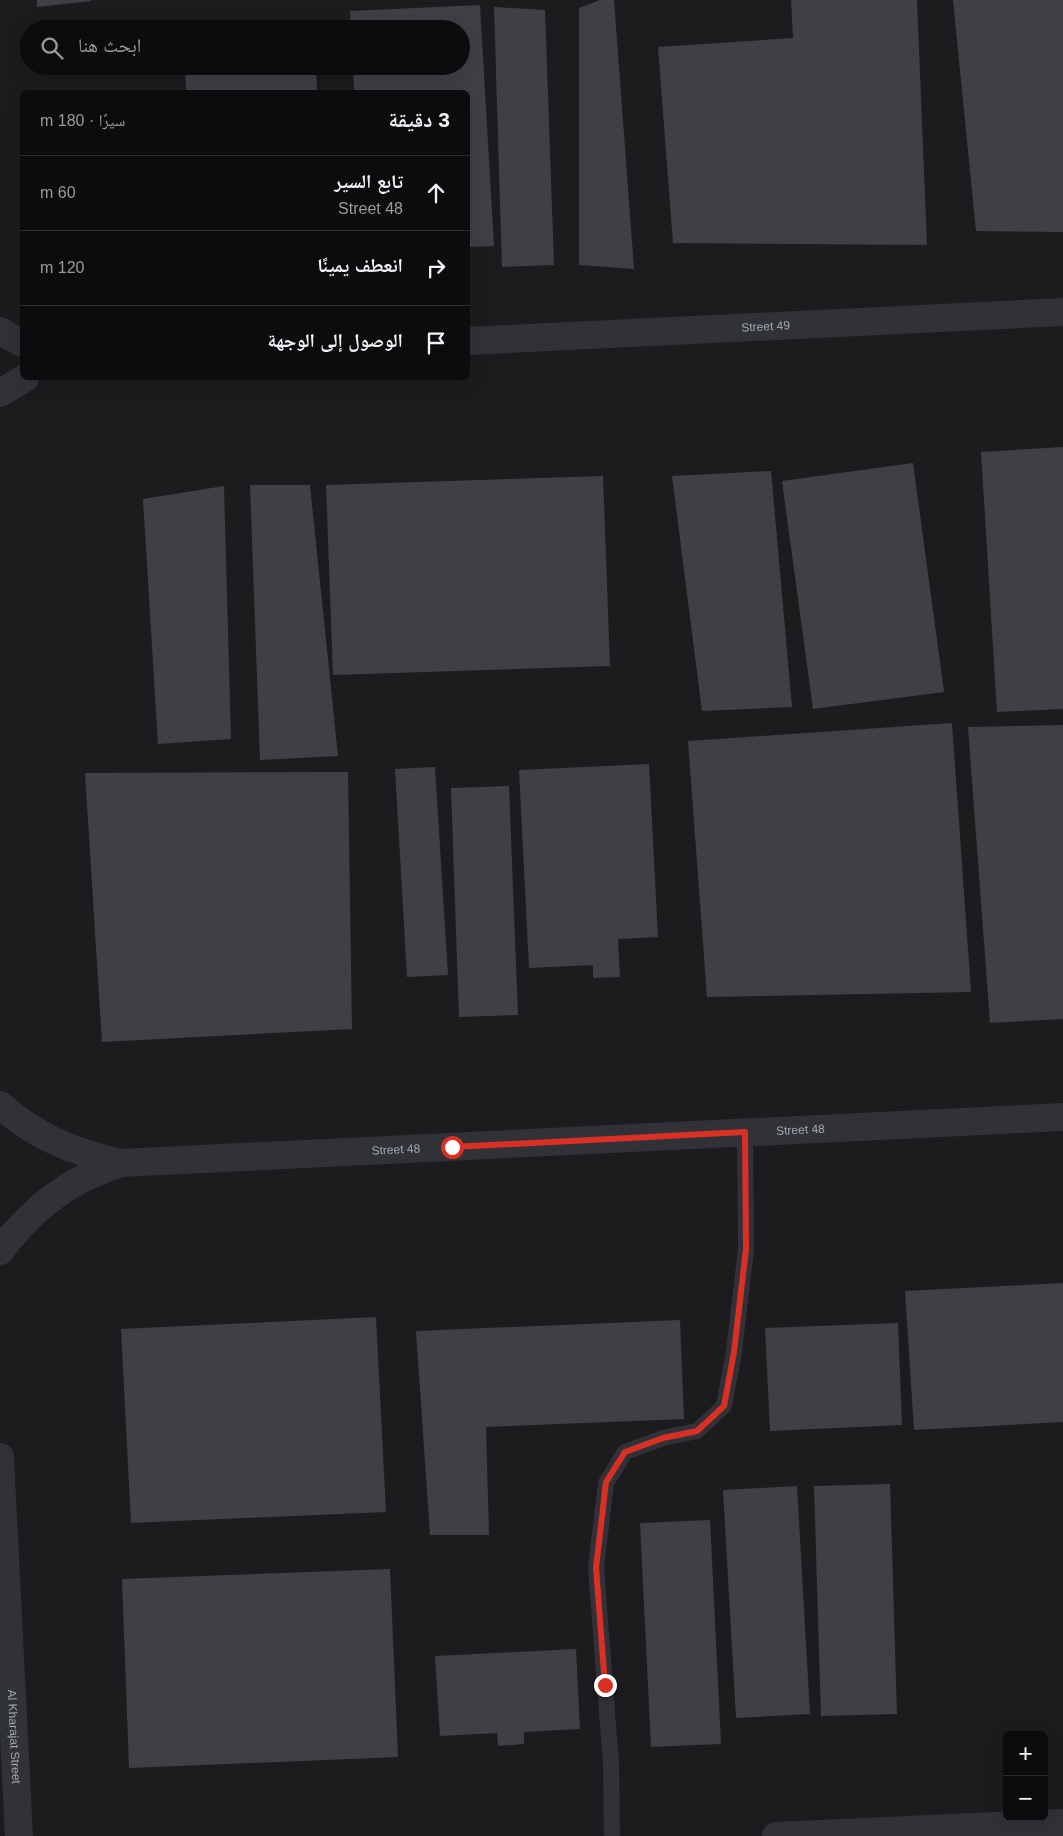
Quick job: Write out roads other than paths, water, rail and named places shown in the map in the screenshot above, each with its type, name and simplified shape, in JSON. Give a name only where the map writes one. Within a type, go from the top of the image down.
[{"type":"street","name":"Street 49","points":[[470,341],[1063,312]]},
{"type":"street","points":[[0,331],[20,342]]},
{"type":"street","points":[[0,393],[22,380]]},
{"type":"street","name":"Street 48","points":[[0,1105],[11,1115],[44,1137],[81,1153],[120,1163],[1063,1117]]},
{"type":"street","name":"Street 48","points":[[0,1251],[15,1230],[46,1202],[81,1179],[120,1163]]},
{"type":"street","name":"Al Kharajat Street","points":[[0,1457],[19,1836]]},
{"type":"street","points":[[776,1836],[1063,1823]]},
{"type":"lane","points":[[612,1836],[611,1764],[596,1568],[606,1482],[625,1452],[663,1438],[697,1431],[724,1406],[734,1352],[746,1249],[745,1132]]}]
